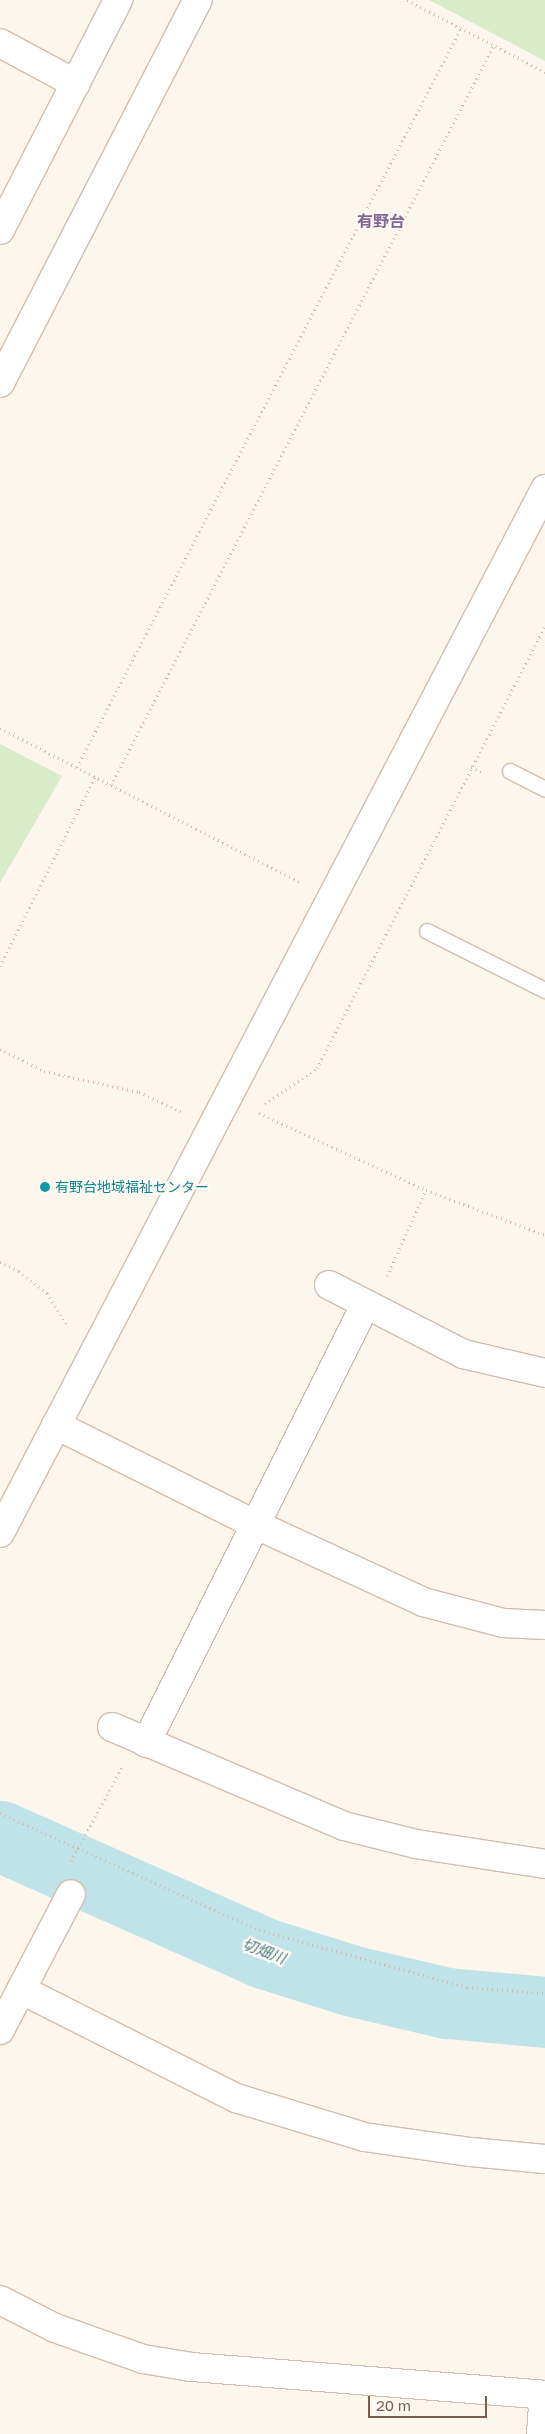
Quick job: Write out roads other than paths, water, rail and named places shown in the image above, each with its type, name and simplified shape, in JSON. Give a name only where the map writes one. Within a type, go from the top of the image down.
[{"type":"street","points":[[0,230],[118,0]]},
{"type":"street","points":[[0,383],[198,0]]},
{"type":"street","points":[[0,43],[76,84]]},
{"type":"street","points":[[0,1533],[545,489]]},
{"type":"street","points":[[329,1285],[463,1354],[545,1373]]},
{"type":"street","points":[[369,1306],[256,1525],[129,1735],[344,1826],[433,1847],[545,1864]]},
{"type":"street","points":[[56,1425],[256,1525],[423,1602],[503,1623],[545,1626]]},
{"type":"street","points":[[0,2030],[71,1894]]},
{"type":"street","points":[[22,1990],[236,2098],[364,2137],[471,2152],[545,2158]]},
{"type":"street","points":[[0,2300],[55,2328],[143,2359],[192,2367],[544,2395],[541,2434]]},
{"type":"lane","points":[[510,771],[545,789]]},
{"type":"lane","points":[[427,931],[545,990]]},
{"type":"waterway","name":"切畑川","points":[[0,1836],[264,1953],[353,1981],[447,2003],[545,2012]]},
{"type":"place","name":"有野台地域福祉センター","points":[[45,1187]]},
{"type":"district","name":"有野台","points":[[381,221]]}]
